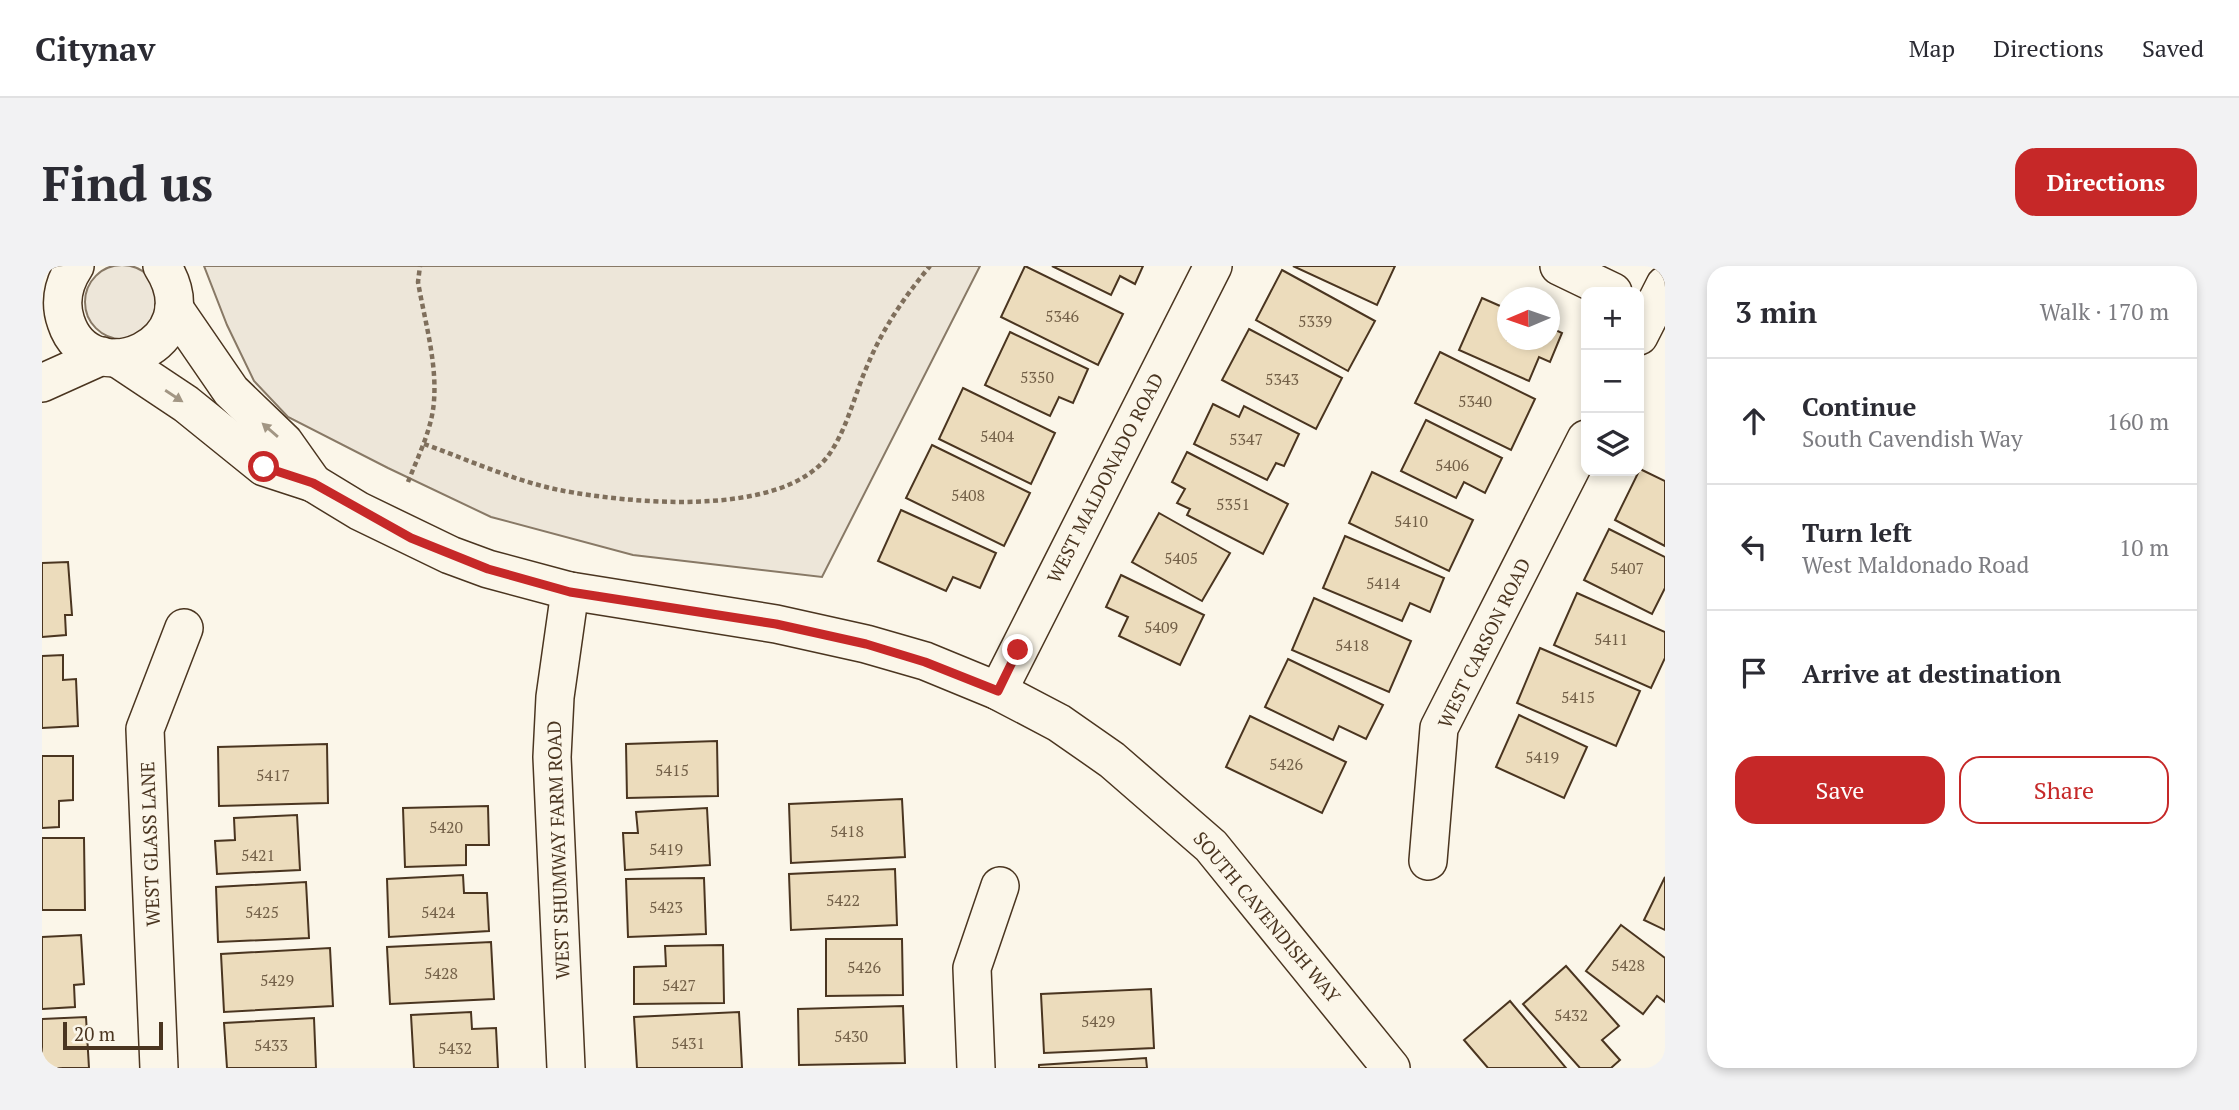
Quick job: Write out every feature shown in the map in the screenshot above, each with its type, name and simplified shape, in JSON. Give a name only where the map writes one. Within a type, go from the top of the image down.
[{"type":"street","points":[[42,383],[110,357],[136,356],[150,349],[170,324],[174,308],[174,292],[162,266]]},
{"type":"street","name":"WEST MALDONADO ROAD","points":[[998,691],[1213,266]]},
{"type":"street","points":[[1559,266],[1603,287]]},
{"type":"street","name":"SOUTH CAVENDISH WAY","points":[[61,292],[76,340],[110,357],[186,404],[264,467],[313,483],[399,532],[450,555],[488,569],[570,592],[832,635],[925,662],[998,691],[1059,723],[1112,760],[1202,838],[1252,894],[1391,1068]]},
{"type":"street","name":"SOUTH CAVENDISH WAY","points":[[174,308],[216,371],[255,417],[284,442],[313,483]]},
{"type":"street","name":"WEST CARSON ROAD","points":[[1428,861],[1439,728],[1581,449]]},
{"type":"street","name":"WEST SHUMWAY FARM ROAD","points":[[566,1068],[552,757],[555,697],[570,592]]},
{"type":"street","name":"WEST GLASS LANE","points":[[159,1068],[145,729],[184,628]]},
{"type":"street","points":[[976,1068],[972,968],[1000,886]]},
{"type":"path","points":[[408,482],[424,444],[433,411],[435,378],[418,282],[420,266]]},
{"type":"path","points":[[424,444],[502,474],[559,489],[628,499],[755,497],[797,481],[827,457],[846,424],[867,364],[892,315],[930,266]]},
{"type":"shaded area","points":[[122,265],[136,268],[148,276],[156,288],[159,302],[156,316],[148,328],[136,336],[122,339],[108,336],[96,328],[88,316],[85,302],[88,288],[96,276],[108,268]]},
{"type":"shaded area","points":[[204,266],[980,266],[822,577],[633,555],[491,517],[388,468],[288,417],[254,381],[227,325]]},
{"type":"building","points":[[1025,266],[1123,314],[1098,365],[1001,317]]},
{"type":"building","points":[[1052,266],[1143,266],[1135,284],[1120,276],[1111,295]]},
{"type":"building","points":[[1293,266],[1395,266],[1377,305]]},
{"type":"building","points":[[1282,270],[1375,321],[1348,371],[1256,320]]},
{"type":"building","points":[[1482,298],[1497,305],[1497,350],[1555,350],[1550,362],[1539,357],[1529,381],[1459,350]]},
{"type":"building","points":[[1249,329],[1342,378],[1316,429],[1222,380]]},
{"type":"building","points":[[1010,332],[1088,369],[1073,403],[1059,397],[1050,416],[985,385]]},
{"type":"building","points":[[1440,352],[1535,399],[1511,450],[1415,403]]},
{"type":"building","points":[[963,388],[1055,433],[1031,484],[939,439]]},
{"type":"building","points":[[1213,404],[1239,417],[1244,406],[1299,434],[1284,466],[1276,463],[1267,480],[1194,444]]},
{"type":"building","points":[[1426,420],[1502,458],[1485,493],[1464,482],[1456,498],[1401,471]]},
{"type":"building","points":[[932,445],[1030,493],[1004,546],[906,498]]},
{"type":"building","points":[[1187,452],[1288,504],[1263,554],[1187,515],[1190,509],[1177,503],[1185,489],[1172,482]]},
{"type":"building","points":[[1644,471],[1665,481],[1665,546],[1615,520],[1637,476],[1644,476]]},
{"type":"building","points":[[1372,472],[1473,520],[1449,571],[1349,523]]},
{"type":"building","points":[[901,510],[996,553],[980,588],[953,577],[946,591],[878,561]]},
{"type":"building","points":[[1159,513],[1230,553],[1202,601],[1132,562]]},
{"type":"building","points":[[1609,529],[1665,557],[1665,588],[1652,614],[1584,580]]},
{"type":"building","points":[[1345,536],[1444,578],[1430,612],[1410,603],[1402,621],[1323,588]]},
{"type":"building","points":[[68,562],[72,615],[65,615],[66,635],[42,637],[42,563]]},
{"type":"building","points":[[1121,575],[1204,615],[1180,665],[1119,636],[1128,617],[1106,607]]},
{"type":"building","points":[[1577,593],[1665,632],[1665,658],[1651,688],[1554,645]]},
{"type":"building","points":[[1314,598],[1411,641],[1389,692],[1292,650]]},
{"type":"building","points":[[1540,648],[1640,691],[1616,746],[1517,703]]},
{"type":"building","points":[[63,655],[63,680],[76,679],[78,726],[42,728],[42,656]]},
{"type":"building","points":[[1288,659],[1383,705],[1366,739],[1339,726],[1333,740],[1265,707]]},
{"type":"building","points":[[1519,715],[1587,747],[1564,798],[1496,767]]},
{"type":"building","points":[[1250,716],[1346,762],[1322,813],[1226,767]]},
{"type":"building","points":[[717,741],[718,796],[627,798],[626,744]]},
{"type":"building","points":[[327,744],[328,803],[219,806],[218,747]]},
{"type":"building","points":[[42,756],[73,756],[73,800],[59,801],[59,827],[42,828]]},
{"type":"building","points":[[902,799],[905,857],[791,863],[789,804]]},
{"type":"building","points":[[488,806],[489,845],[466,845],[466,865],[405,867],[403,808]]},
{"type":"building","points":[[707,808],[710,865],[625,870],[623,833],[638,833],[636,812]]},
{"type":"building","points":[[297,815],[300,870],[217,874],[215,841],[235,840],[234,818]]},
{"type":"building","points":[[42,838],[84,838],[85,910],[42,910]]},
{"type":"building","points":[[895,869],[897,925],[791,930],[789,874]]},
{"type":"building","points":[[463,875],[464,893],[487,893],[489,931],[389,937],[387,879]]},
{"type":"building","points":[[1665,877],[1665,930],[1644,920]]},
{"type":"building","points":[[704,878],[706,934],[628,937],[626,879]]},
{"type":"building","points":[[306,882],[309,938],[218,942],[216,887]]},
{"type":"building","points":[[1621,925],[1665,958],[1665,1002],[1657,996],[1643,1014],[1586,971]]},
{"type":"building","points":[[81,935],[84,984],[74,985],[75,1007],[42,1009],[42,937]]},
{"type":"building","points":[[826,939],[902,939],[903,995],[826,996]]},
{"type":"building","points":[[491,942],[494,999],[390,1004],[387,947]]},
{"type":"building","points":[[723,945],[724,1003],[634,1004],[634,967],[666,966],[665,946]]},
{"type":"building","points":[[330,948],[333,1006],[224,1012],[221,954]]},
{"type":"building","points":[[1566,966],[1619,1026],[1602,1040],[1620,1060],[1611,1068],[1580,1068],[1523,1004]]},
{"type":"building","points":[[1151,989],[1154,1048],[1044,1053],[1041,994]]},
{"type":"building","points":[[1510,1001],[1566,1068],[1488,1068],[1464,1040]]},
{"type":"building","points":[[903,1006],[905,1063],[799,1065],[798,1009]]},
{"type":"building","points":[[471,1012],[472,1029],[496,1028],[498,1068],[414,1068],[411,1015]]},
{"type":"building","points":[[739,1012],[742,1068],[637,1068],[634,1017]]},
{"type":"building","points":[[86,1017],[89,1068],[42,1068],[42,1019]]},
{"type":"building","points":[[314,1018],[316,1068],[227,1068],[224,1023]]},
{"type":"building","points":[[1146,1058],[1147,1068],[1039,1068],[1039,1065]]},
{"type":"route","points":[[264,467],[313,483],[359,511],[450,555],[530,582],[570,592],[820,633],[925,662],[998,691],[1018,650]]}]
